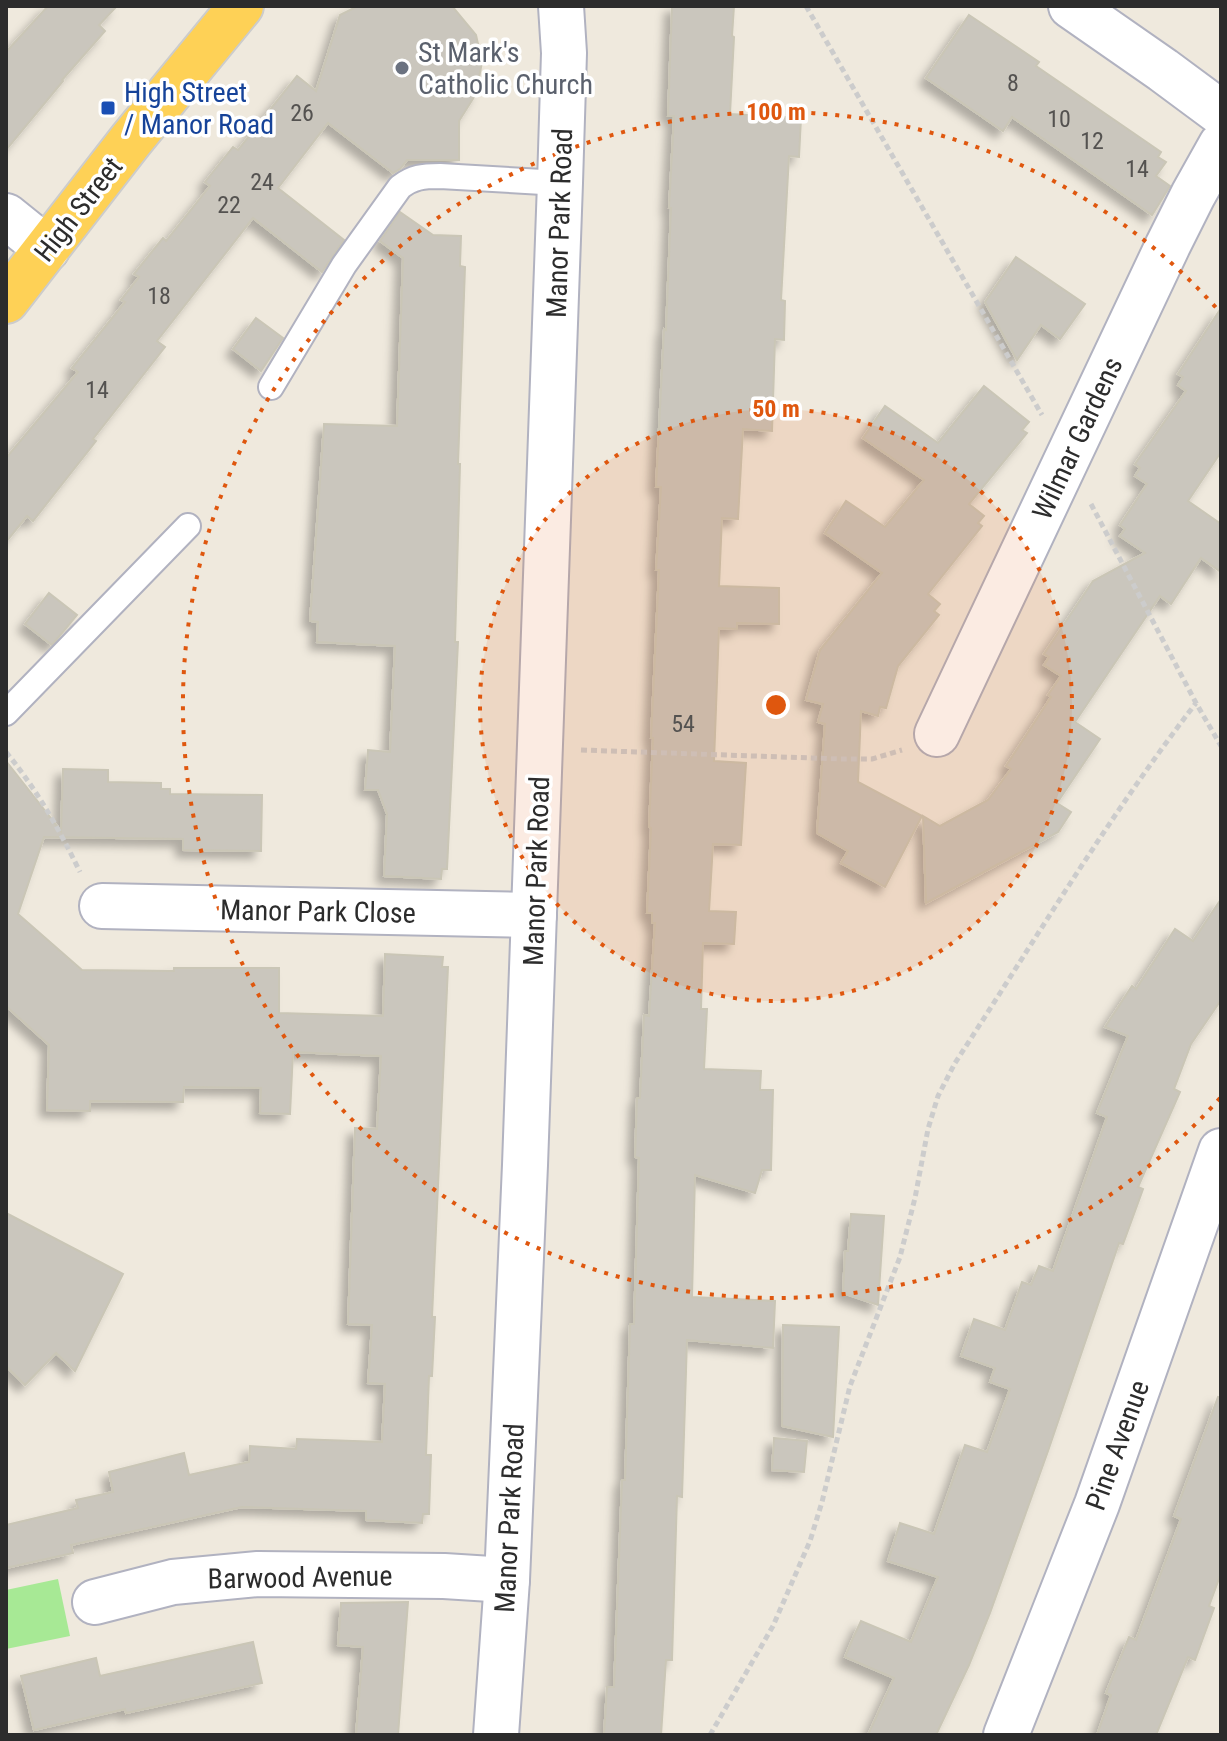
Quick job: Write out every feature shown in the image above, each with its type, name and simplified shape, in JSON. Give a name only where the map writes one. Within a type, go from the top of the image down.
[{"type":"highway","name":"High Street","points":[[6,301],[233,9]]},
{"type":"street","name":"Manor Park Road","points":[[496,1735],[507,1580],[525,1165],[560,183],[564,53],[561,6]]},
{"type":"street","points":[[1071,6],[1221,113]]},
{"type":"street","name":"Wilmar Gardens","points":[[937,734],[1193,195],[1221,145]]},
{"type":"street","points":[[6,216],[47,249]]},
{"type":"street","name":"Manor Park Close","points":[[102,906],[534,915]]},
{"type":"street","name":"Pine Avenue","points":[[1006,1735],[1097,1504],[1221,1151]]},
{"type":"street","name":"Barwood Avenue","points":[[95,1602],[173,1582],[258,1574],[444,1576],[507,1580]]},
{"type":"lane","points":[[271,387],[344,265],[400,187],[410,179],[440,176],[560,183]]},
{"type":"lane","points":[[6,713],[188,526]]},
{"type":"path","points":[[806,6],[1067,459],[1221,746]]},
{"type":"path","points":[[710,1735],[773,1626],[810,1541],[850,1386],[900,1257],[938,1096],[955,1063],[1152,760],[1196,703]]},
{"type":"path","points":[[540,748],[872,759],[899,752],[937,734]]},
{"type":"path","points":[[6,752],[30,781],[102,906]]},
{"type":"green space","points":[[58,1579],[70,1636],[6,1649],[6,1590]]},
{"type":"building","points":[[48,6],[117,6],[99,25],[105,31],[6,150],[6,52]]},
{"type":"building","points":[[358,6],[452,6],[476,35],[482,62],[476,94],[459,121],[459,160],[407,160],[393,173],[328,123],[278,188],[344,240],[322,272],[253,218],[157,341],[165,347],[93,439],[96,441],[33,521],[27,516],[6,542],[6,458],[78,372],[72,368],[125,302],[121,300],[139,277],[134,274],[163,238],[166,241],[210,186],[205,182],[233,147],[238,150],[297,76],[316,91],[340,15]]},
{"type":"building","points":[[672,6],[734,6],[730,114],[801,118],[799,157],[789,156],[781,300],[785,301],[784,340],[775,339],[772,431],[743,429],[738,519],[722,518],[719,586],[779,588],[779,624],[737,623],[737,629],[719,628],[714,761],[746,763],[741,845],[713,844],[709,911],[736,912],[734,944],[703,943],[701,1009],[707,1009],[704,1069],[761,1071],[760,1090],[773,1090],[771,1170],[762,1170],[755,1193],[695,1175],[692,1297],[775,1301],[773,1348],[687,1340],[682,1497],[677,1496],[672,1660],[666,1660],[661,1735],[604,1735],[607,1687],[614,1687],[630,1324],[634,1324],[639,1158],[635,1157],[637,1098],[640,1098],[644,1015],[649,1016],[655,923],[652,923],[652,913],[647,913],[661,487],[656,487],[674,116],[668,116]]},
{"type":"building","points":[[969,15],[1039,62],[1036,66],[1161,152],[1158,157],[1166,162],[1156,176],[1170,186],[1152,215],[1012,117],[1003,131],[926,78]]},
{"type":"building","points":[[400,212],[433,235],[461,236],[460,266],[465,267],[458,464],[455,642],[458,642],[447,869],[442,869],[441,879],[384,876],[387,814],[378,790],[365,790],[368,750],[390,752],[395,646],[317,642],[318,622],[310,621],[324,424],[397,426],[403,258],[380,241]]},
{"type":"building","points":[[1016,257],[1085,304],[1060,339],[1041,325],[1017,360],[985,302]]},
{"type":"building","points":[[1221,308],[1221,452],[1188,501],[1221,524],[1221,572],[1201,558],[1171,604],[1160,596],[1075,722],[1100,739],[1057,803],[1071,812],[1058,832],[926,903],[923,816],[940,826],[988,800],[1011,769],[1006,766],[1051,697],[1048,695],[1061,676],[1044,665],[1049,657],[1044,654],[1093,581],[1145,553],[1120,536],[1125,529],[1120,525],[1147,484],[1135,476],[1140,468],[1135,464],[1186,391],[1178,385],[1183,377],[1178,374]]},
{"type":"building","points":[[256,318],[283,338],[261,371],[233,349]]},
{"type":"building","points":[[984,386],[1029,422],[1022,430],[1027,433],[969,504],[984,516],[978,523],[982,526],[928,594],[940,604],[934,611],[939,615],[898,666],[886,708],[880,707],[878,716],[861,711],[858,782],[922,816],[885,887],[841,863],[848,851],[817,833],[825,724],[818,722],[823,704],[806,700],[820,650],[882,573],[825,533],[846,501],[885,527],[924,480],[863,438],[885,406],[938,443]]},
{"type":"building","points":[[49,593],[77,615],[52,645],[25,624]]},
{"type":"building","points":[[6,761],[61,831],[63,769],[108,770],[108,782],[161,783],[161,789],[170,789],[170,794],[262,795],[261,851],[183,850],[183,839],[44,837],[18,914],[82,970],[279,968],[279,1013],[383,1016],[385,954],[443,957],[442,967],[448,967],[432,1317],[435,1317],[426,1455],[431,1455],[429,1514],[423,1514],[422,1523],[366,1520],[366,1511],[242,1507],[71,1545],[73,1553],[6,1568],[6,1525],[78,1508],[76,1500],[113,1492],[109,1472],[184,1453],[189,1475],[249,1462],[250,1446],[296,1449],[297,1439],[382,1442],[385,1384],[368,1383],[372,1325],[348,1324],[355,1128],[377,1129],[381,1056],[293,1052],[290,1114],[260,1113],[261,1088],[184,1087],[183,1102],[90,1101],[90,1111],[47,1110],[49,1045],[6,1006]]},
{"type":"building","points":[[1221,899],[1221,1000],[1191,1044],[1174,1089],[1180,1092],[1138,1187],[1143,1189],[1123,1244],[1119,1243],[1048,1451],[969,1665],[936,1735],[868,1735],[894,1678],[845,1657],[861,1621],[911,1642],[938,1577],[888,1561],[900,1523],[934,1534],[965,1445],[987,1452],[1010,1389],[990,1382],[995,1368],[961,1356],[974,1319],[1005,1330],[1022,1282],[1031,1285],[1039,1266],[1053,1271],[1107,1117],[1097,1113],[1128,1036],[1105,1027],[1132,986],[1136,989],[1175,929],[1193,941]]},
{"type":"building","points":[[6,1213],[123,1274],[75,1371],[56,1353],[25,1385],[6,1366]]},
{"type":"building","points":[[851,1214],[884,1216],[878,1305],[843,1293]]},
{"type":"building","points":[[783,1325],[839,1327],[833,1437],[782,1426]]},
{"type":"building","points":[[1218,1397],[1221,1398],[1221,1573],[1209,1606],[1214,1608],[1195,1660],[1188,1657],[1156,1735],[1097,1735],[1111,1695],[1106,1693],[1129,1637],[1136,1640],[1181,1519],[1174,1516]]},
{"type":"building","points":[[774,1438],[807,1441],[804,1472],[772,1470]]},
{"type":"building","points":[[408,1602],[398,1735],[356,1735],[363,1647],[338,1645],[341,1603]]},
{"type":"building","points":[[253,1642],[262,1683],[34,1730],[21,1676],[96,1658],[100,1676]]},
{"type":"place","name":"St Mark's Catholic Church","points":[[402,68]]},
{"type":"place","name":"High Street / Manor Road","points":[[108,108]]}]
